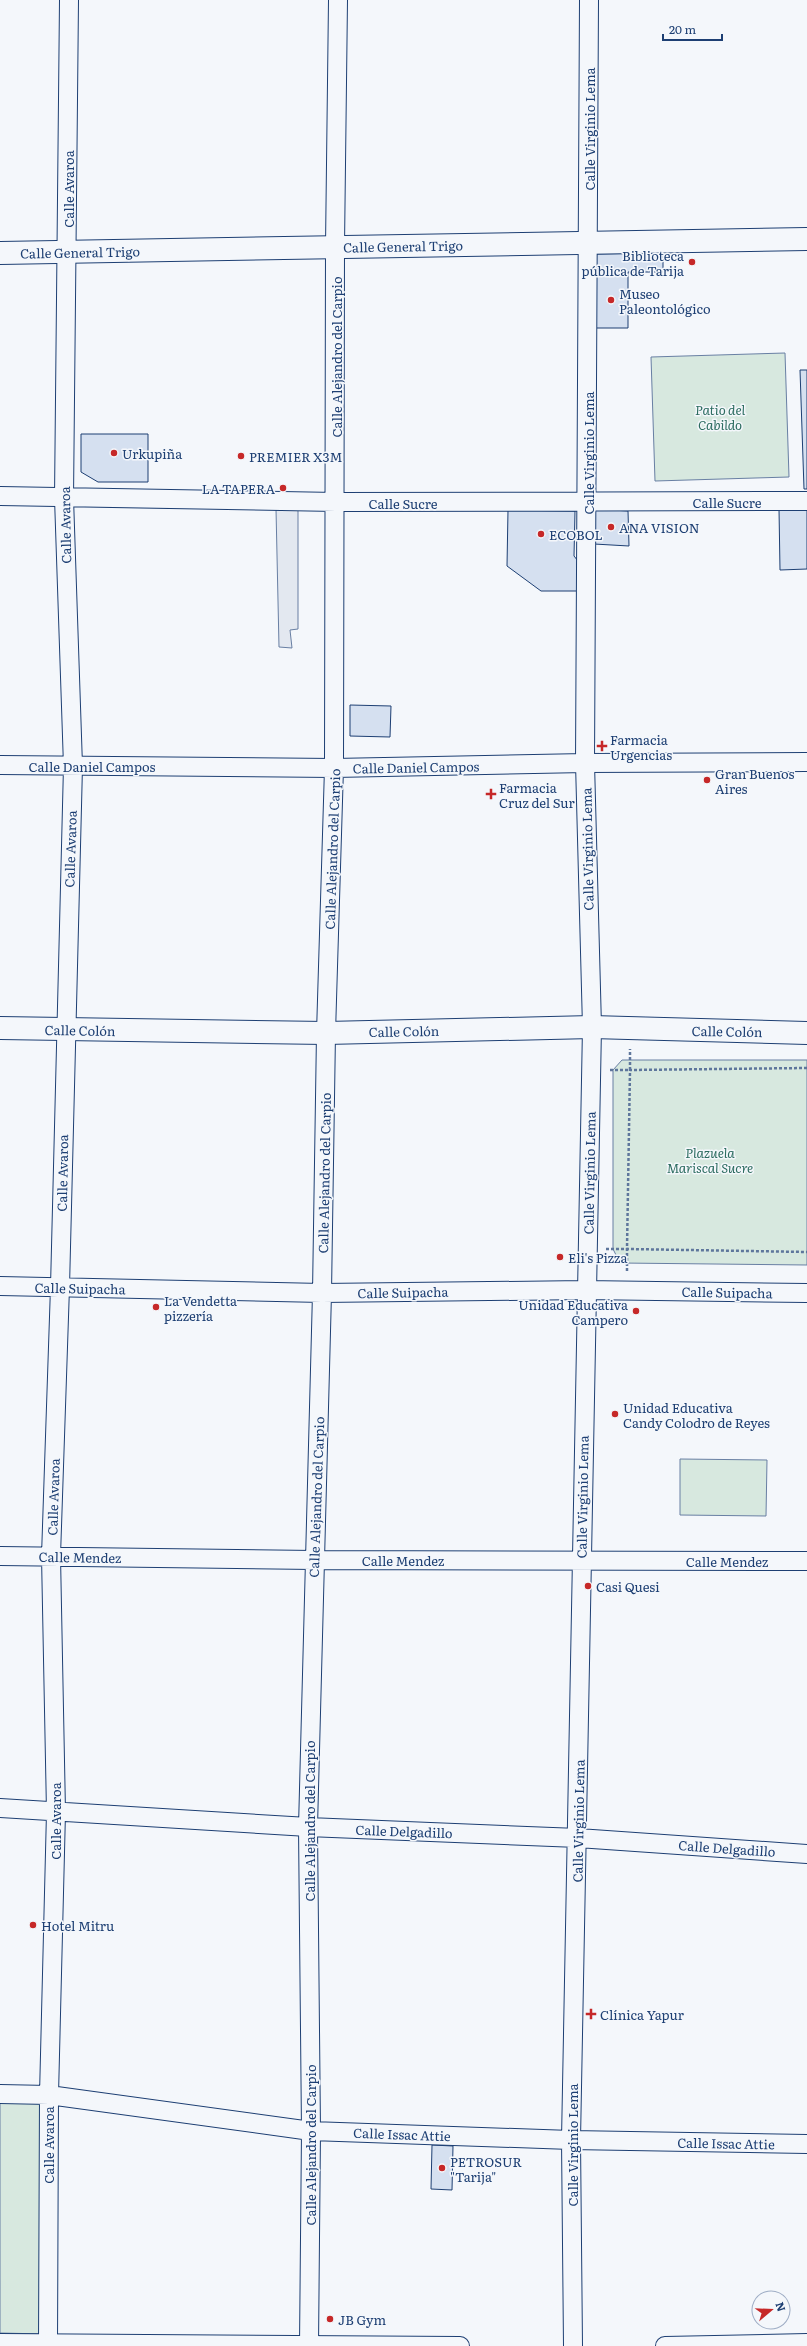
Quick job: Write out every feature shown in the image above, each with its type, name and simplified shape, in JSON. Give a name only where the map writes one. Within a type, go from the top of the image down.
[{"type":"main road","name":"Calle General Trigo","points":[[0,253],[67,253],[335,246],[589,244],[807,239]]},
{"type":"main road","name":"Calle Colón","points":[[0,1028],[326,1033],[592,1027],[807,1032]]},
{"type":"street","name":"Calle Avaroa","points":[[48,2345],[49,2095],[56,1812],[51,1556],[60,1287],[65,1030],[73,766],[64,498],[69,0]]},
{"type":"street","name":"Calle Alejandro del Carpio","points":[[309,2345],[311,2131],[308,1827],[322,1293],[326,1033],[334,768],[336,502],[335,246],[338,0]]},
{"type":"street","name":"Calle Virginio Lema","points":[[573,2346],[571,2140],[578,1838],[581,1560],[592,1027],[585,763],[588,503],[589,0]]},
{"type":"street","name":"Calle Sucre","points":[[0,496],[336,502],[588,503],[807,501]]},
{"type":"street","name":"Calle Daniel Campos","points":[[0,765],[334,768],[585,763],[807,762]]},
{"type":"street","name":"Calle Suipacha","points":[[0,1286],[322,1293],[586,1290],[807,1293]]},
{"type":"street","name":"Calle Mendez","points":[[0,1556],[314,1560],[807,1561]]},
{"type":"street","name":"Calle Delgadillo","points":[[0,1808],[308,1827],[578,1838],[807,1854]]},
{"type":"street","name":"Calle Issac Attie","points":[[0,2094],[49,2095],[311,2131],[571,2140],[807,2144]]},
{"type":"street","points":[[0,2343],[48,2345],[460,2346]]},
{"type":"street","points":[[665,2346],[807,2343]]},
{"type":"path","points":[[626,1291],[628,1249],[631,1028]]},
{"type":"path","points":[[591,1071],[807,1068]]},
{"type":"path","points":[[587,1249],[807,1252]]},
{"type":"green space","name":"Patio del Cabildo","points":[[785,353],[789,477],[655,481],[651,357]]},
{"type":"green space","name":"Plazuela Mariscal Sucre","points":[[622,1060],[807,1060],[807,1265],[620,1263],[613,1249],[613,1070]]},
{"type":"green space","points":[[680,1459],[767,1460],[766,1516],[680,1515]]},
{"type":"green space","points":[[0,2095],[45,2099],[45,2334],[0,2333]]},
{"type":"shaded area","points":[[276,509],[298,510],[298,629],[290,630],[292,648],[279,647]]},
{"type":"building","name":"Museo Paleontológico","points":[[663,253],[663,272],[628,272],[628,328],[593,328],[594,254]]},
{"type":"building","points":[[800,370],[807,370],[807,489],[804,489]]},
{"type":"building","name":"Urkupiña","points":[[81,434],[148,434],[148,482],[98,482],[81,472]]},
{"type":"building","name":"ANA VISION","points":[[595,509],[628,511],[629,546],[594,544]]},
{"type":"building","points":[[779,509],[807,509],[807,569],[780,570]]},
{"type":"building","name":"ECOBOL","points":[[508,510],[575,511],[574,556],[578,561],[577,591],[541,591],[507,566]]},
{"type":"building","points":[[350,705],[391,706],[390,737],[350,736]]},
{"type":"building","name":"PETROSUR \"Tarija\"","points":[[432,2145],[453,2146],[452,2190],[431,2189]]},
{"type":"place","name":"Biblioteca pública de Tarija","points":[[692,262]]},
{"type":"place","name":"Museo Paleontológico","points":[[611,300]]},
{"type":"place","name":"Urkupiña","points":[[114,453]]},
{"type":"place","name":"PREMIER X3M","points":[[241,456]]},
{"type":"place","name":"LA TAPERA","points":[[283,488]]},
{"type":"place","name":"ANA VISION","points":[[611,527]]},
{"type":"place","name":"ECOBOL","points":[[541,534]]},
{"type":"place","name":"Farmacia Urgencias","points":[[602,746]]},
{"type":"place","name":"Gran Buenos Aires","points":[[707,780]]},
{"type":"place","name":"Farmacia Cruz del Sur","points":[[491,794]]},
{"type":"place","name":"Eli's Pizza","points":[[560,1257]]},
{"type":"place","name":"La Vendetta pizzería","points":[[156,1307]]},
{"type":"place","name":"Unidad Educativa Campero","points":[[636,1311]]},
{"type":"place","name":"Unidad Educativa Candy Colodro de Reyes","points":[[615,1414]]},
{"type":"place","name":"Casi Quesi","points":[[588,1586]]},
{"type":"place","name":"Hotel Mitru","points":[[33,1925]]},
{"type":"place","name":"Clínica Yapur","points":[[591,2014]]},
{"type":"place","name":"PETROSUR \"Tarija\"","points":[[442,2168]]},
{"type":"place","name":"JB Gym","points":[[330,2319]]}]
